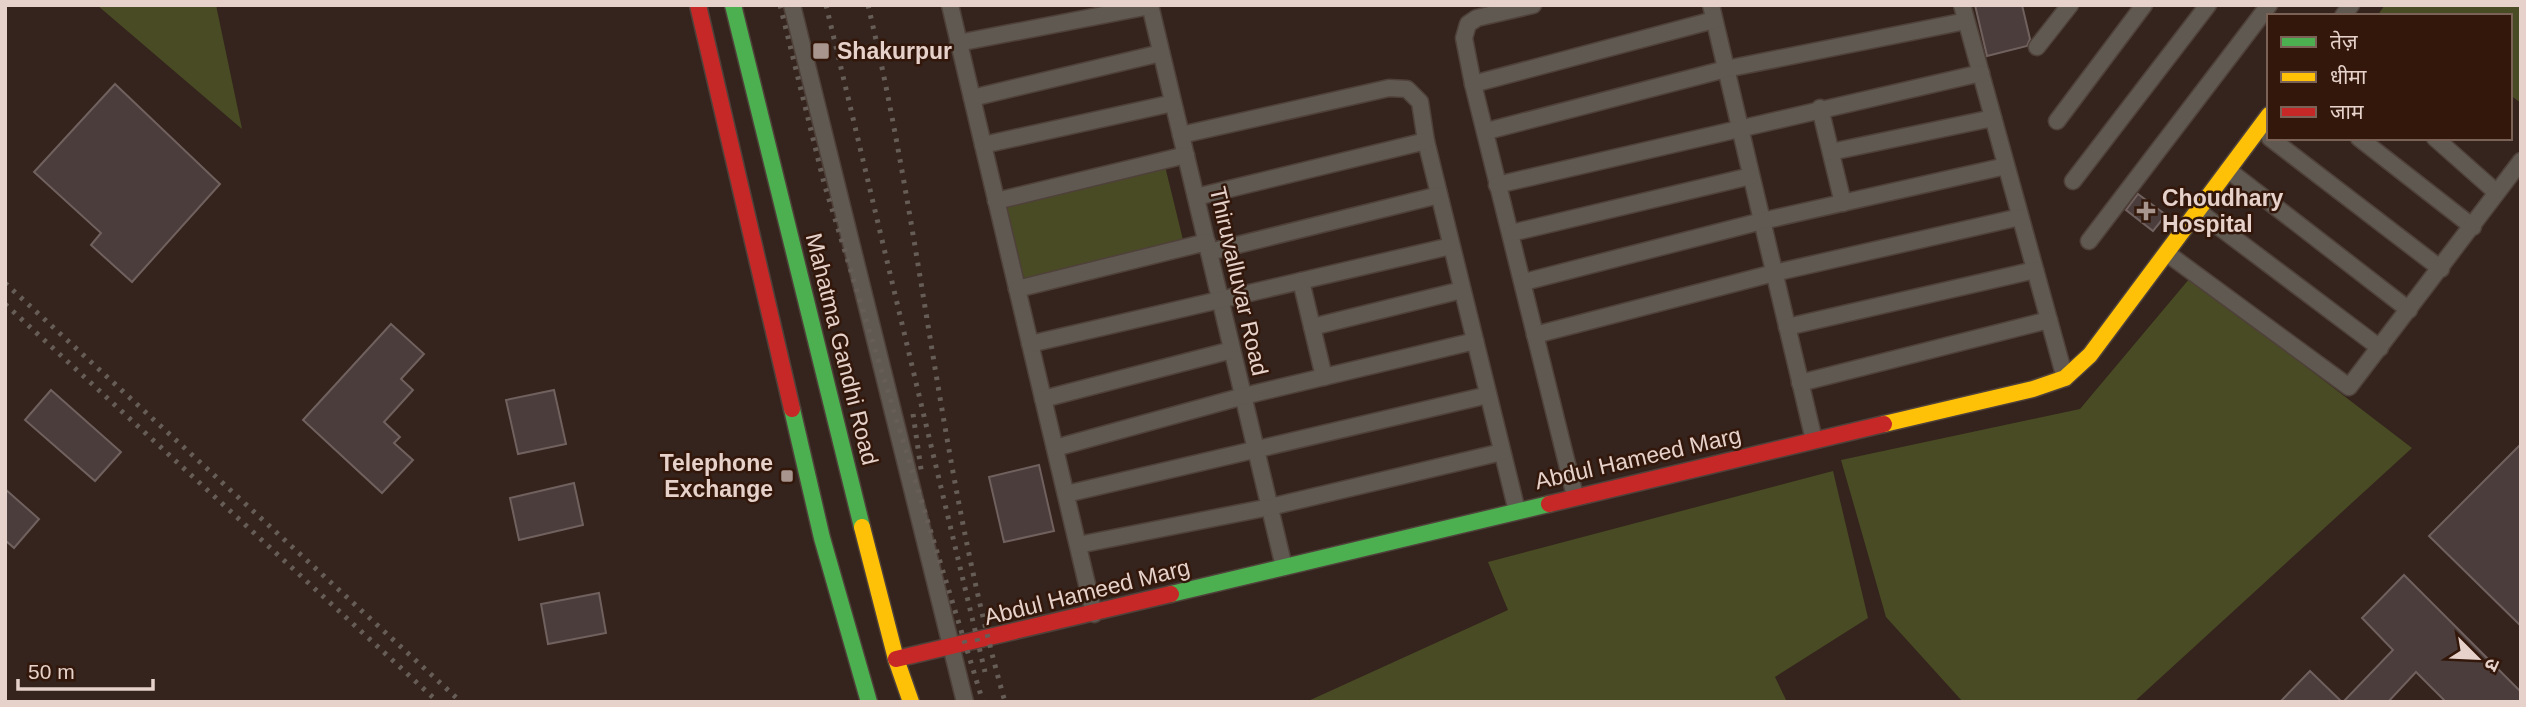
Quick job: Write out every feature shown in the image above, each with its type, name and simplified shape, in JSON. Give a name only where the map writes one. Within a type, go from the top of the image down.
[{"type":"street","points":[[698,5],[822,538],[869,702]]},
{"type":"street","name":"Mahatma Gandhi Road","points":[[733,5],[897,660],[911,702]]},
{"type":"street","points":[[792,5],[965,702]]},
{"type":"street","points":[[950,5],[1094,614]]},
{"type":"street","points":[[1533,5],[1477,19],[1468,24],[1465,52],[1487,131],[1497,185],[1524,282],[1575,496]]},
{"type":"street","points":[[2037,47],[2070,5]]},
{"type":"street","points":[[2057,121],[2144,5]]},
{"type":"street","points":[[2073,181],[2208,5]]},
{"type":"street","points":[[2089,241],[2269,5]]},
{"type":"street","points":[[958,43],[1150,6]]},
{"type":"street","name":"Thiruvalluvar Road","points":[[1150,6],[1284,567]]},
{"type":"street","points":[[1472,84],[1713,9],[1814,440]]},
{"type":"street","points":[[1487,131],[1726,69],[1964,13],[2065,378]]},
{"type":"street","points":[[971,98],[1161,53]]},
{"type":"street","points":[[1497,185],[1820,108],[1981,73]]},
{"type":"street","points":[[1181,135],[1389,88],[1407,89],[1420,102],[1426,141],[1517,510]]},
{"type":"street","points":[[983,145],[1173,103]]},
{"type":"street","points":[[1820,108],[1843,203]]},
{"type":"street","points":[[1831,152],[1993,118]]},
{"type":"street","name":"Abdul Hameed Marg","points":[[897,660],[2032,389],[2065,378],[2090,355],[2168,254],[2228,170],[2265,135]]},
{"type":"street","points":[[2272,140],[2441,268]]},
{"type":"street","points":[[2362,140],[2473,227]]},
{"type":"street","points":[[2437,140],[2497,192]]},
{"type":"street","points":[[1196,197],[1426,141]]},
{"type":"street","points":[[996,201],[1186,155]]},
{"type":"street","points":[[2168,254],[2347,386],[2352,385],[2521,161]]},
{"type":"street","points":[[1524,282],[1762,221],[2006,166]]},
{"type":"street","points":[[2228,170],[2409,310]]},
{"type":"street","points":[[1511,233],[1751,176]]},
{"type":"street","points":[[1017,289],[1439,195]]},
{"type":"street","points":[[2198,211],[2380,348]]},
{"type":"street","points":[[1535,335],[1774,273],[2020,217]]},
{"type":"street","points":[[1030,344],[1451,246]]},
{"type":"street","points":[[1787,327],[2035,270]]},
{"type":"street","points":[[1301,282],[1324,377]]},
{"type":"street","points":[[1312,327],[1462,290]]},
{"type":"street","points":[[1800,383],[2049,320]]},
{"type":"street","points":[[1055,448],[1244,397],[1475,341]]},
{"type":"street","points":[[1043,399],[1232,350]]},
{"type":"street","points":[[1066,494],[1488,395]]},
{"type":"street","points":[[1078,545],[1270,507],[1502,452]]},
{"type":"green space","points":[[97,5],[216,5],[242,129]]},
{"type":"green space","points":[[2385,5],[2521,5],[2521,103],[2512,96],[2512,14],[2378,14]]},
{"type":"green space","points":[[1165,166],[1183,240],[1024,279],[1006,204]]},
{"type":"green space","points":[[2190,278],[2412,448],[2134,702],[1963,702],[1886,617],[1841,460],[2080,409]]},
{"type":"green space","points":[[1833,471],[1868,618],[1775,677],[1787,702],[1306,702],[1508,610],[1488,562]]},
{"type":"building","points":[[1975,5],[2022,5],[2030,39],[2027,46],[1987,56]]},
{"type":"building","points":[[115,84],[220,184],[132,282],[91,245],[101,233],[34,172]]},
{"type":"building","points":[[2138,194],[2166,215],[2153,231],[2126,210]]},
{"type":"building","points":[[391,324],[424,354],[401,379],[413,390],[384,422],[400,437],[394,443],[413,460],[382,493],[303,420]]},
{"type":"building","points":[[51,390],[121,452],[95,481],[25,420]]},
{"type":"building","points":[[554,390],[566,444],[518,454],[506,400]]},
{"type":"building","points":[[2521,444],[2521,626],[2429,536]]},
{"type":"building","points":[[1039,465],[1054,531],[1004,542],[989,477]]},
{"type":"building","points":[[574,483],[583,525],[519,540],[510,498]]},
{"type":"building","points":[[5,489],[39,519],[14,548],[5,540]]},
{"type":"building","points":[[2404,575],[2521,692],[2521,702],[2446,702],[2416,672],[2388,702],[2343,702],[2393,650],[2362,618]]},
{"type":"building","points":[[599,593],[606,633],[548,644],[541,604]]},
{"type":"building","points":[[2310,671],[2342,702],[2280,702]]},
{"type":"railway","points":[[780,5],[824,183],[983,702]]},
{"type":"railway","points":[[826,5],[985,672]]},
{"type":"railway","points":[[868,5],[903,179],[964,529],[1005,702]]},
{"type":"railway","points":[[5,283],[461,702]]},
{"type":"railway","points":[[5,304],[438,702]]},
{"type":"railway","points":[[913,414],[922,476]]},
{"type":"traffic: fast","points":[[733,5],[862,527]]},
{"type":"traffic: fast","points":[[792,409],[822,538],[869,702]]},
{"type":"traffic: fast","points":[[1171,594],[1549,504]]},
{"type":"traffic: slow","points":[[1884,424],[2033,389],[2065,378],[2090,355],[2267,118]]},
{"type":"traffic: slow","points":[[862,527],[896,659],[911,702]]},
{"type":"traffic: jam","points":[[698,5],[792,409]]},
{"type":"traffic: jam","points":[[1549,504],[1884,424]]},
{"type":"traffic: jam","points":[[896,659],[1171,594]]},
{"type":"place","name":"Shakurpur","points":[[821,51]]},
{"type":"place","name":"Choudhary Hospital","points":[[2146,211]]},
{"type":"place","name":"Telephone Exchange","points":[[787,476]]}]
